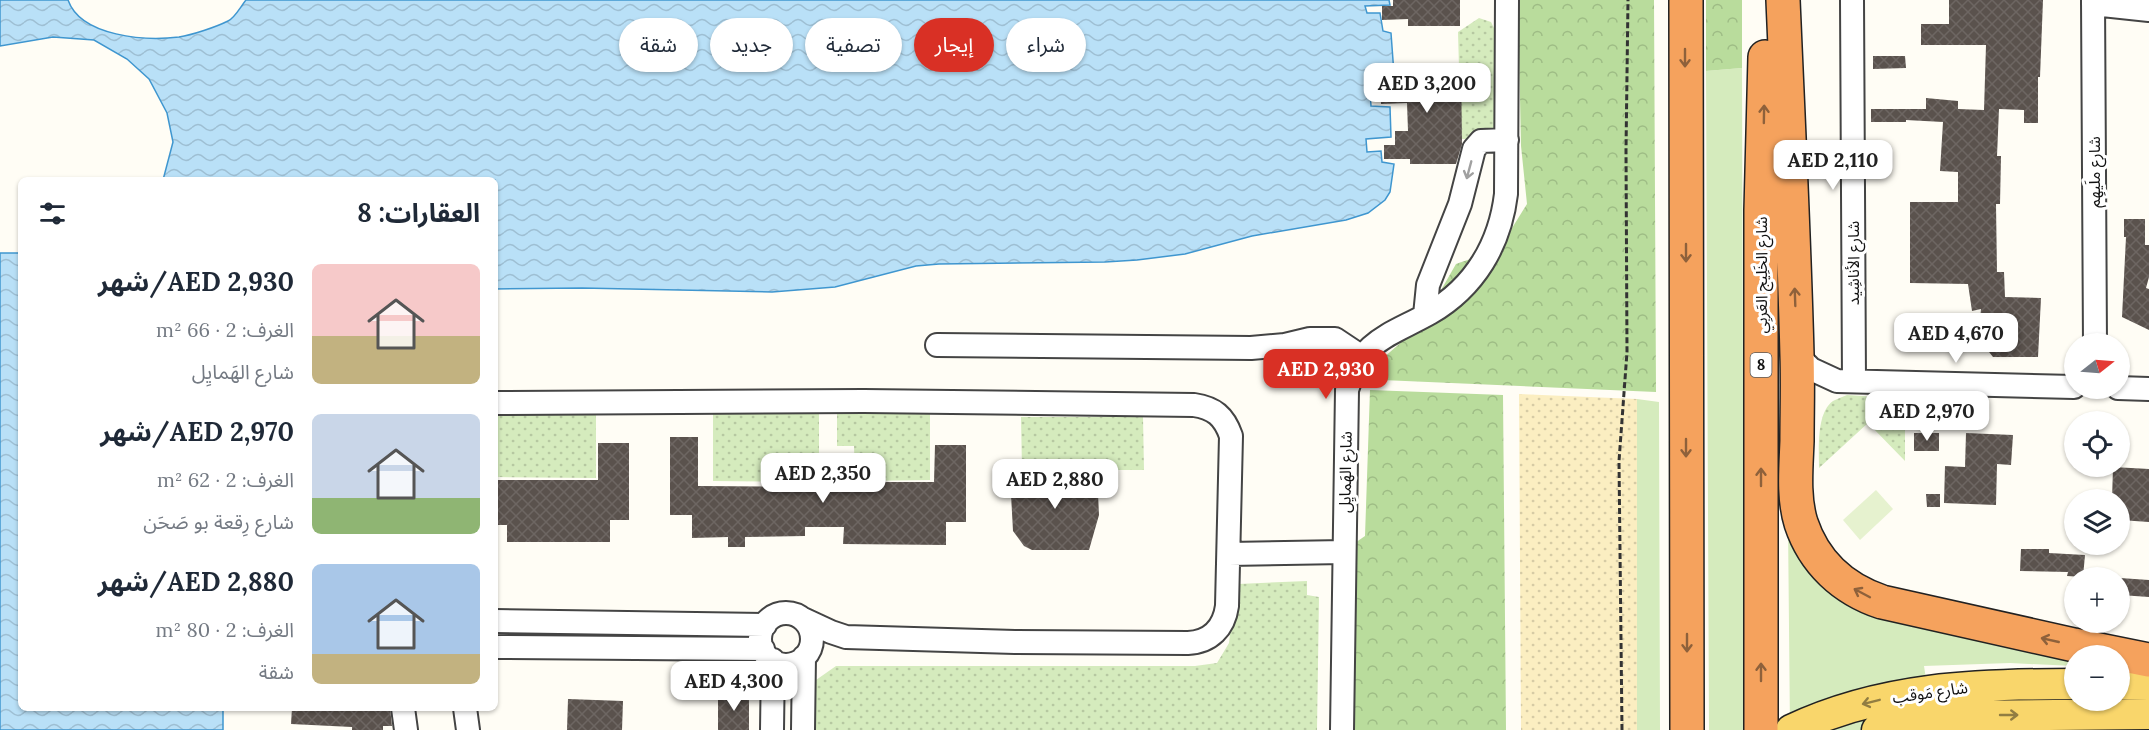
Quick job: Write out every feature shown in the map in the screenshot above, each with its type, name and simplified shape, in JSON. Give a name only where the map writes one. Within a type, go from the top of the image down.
[{"type":"highway","points":[[1686,0],[1687,730]]},
{"type":"highway","name":"شارع الخَلِيج العَربِي","points":[[1761,730],[1761,222],[1766,0]]},
{"type":"highway","points":[[1783,0],[1797,356],[1796,493],[1800,520],[1808,540],[1831,573],[1866,597],[2149,660]]},
{"type":"main road","name":"شارع مَوقب","points":[[1877,730],[1904,723],[1950,701],[2003,684],[2064,684]]},
{"type":"main road","points":[[2130,684],[2149,684]]},
{"type":"main road","name":"شارع مَوقب","points":[[1791,730],[1851,707],[1899,695],[1950,701],[2149,714]]},
{"type":"street","name":"شارع الهَمايِل","points":[[1342,730],[1346,405],[1351,376],[1362,357],[1376,342],[1448,301],[1464,287],[1477,272],[1497,237],[1506,194],[1507,0]]},
{"type":"street","name":"شارع الأناشِيد","points":[[1845,381],[1852,0]]},
{"type":"street","points":[[2093,2],[2149,10]]},
{"type":"street","name":"شارع ملَيهِم","points":[[2093,2],[2095,333]]},
{"type":"street","points":[[1425,315],[1428,285],[1456,214],[1474,150],[1481,141],[1507,140]]},
{"type":"street","points":[[938,345],[1251,348],[1325,338],[1338,340],[1362,357]]},
{"type":"street","points":[[1797,356],[1811,369],[1845,381],[2064,387]]},
{"type":"street","points":[[1798,406],[1820,390],[1845,381]]},
{"type":"street","points":[[2130,388],[2149,389]]},
{"type":"street","points":[[498,404],[876,402],[1194,405],[1207,407],[1218,413],[1227,423],[1231,435],[1227,606],[1223,623],[1212,636],[1196,643],[1015,642],[846,637],[798,615],[785,613],[773,616],[765,625],[761,636],[768,655],[772,730]]},
{"type":"street","points":[[1229,554],[1344,552]]},
{"type":"street","points":[[803,619],[812,634],[806,654],[803,730]]},
{"type":"street","points":[[498,621],[765,625]]},
{"type":"street","points":[[498,647],[768,655],[789,664],[846,637]]},
{"type":"street","points":[[404,711],[406,730]]},
{"type":"path","points":[[1622,730],[1619,461],[1627,352],[1628,0]]},
{"type":"green space","points":[[1518,0],[1654,0],[1656,392],[1359,379],[1421,325],[1456,264],[1499,249],[1527,204],[1521,146]]},
{"type":"green space","points":[[1706,0],[1742,0],[1742,68],[1706,71]]},
{"type":"green space","points":[[1479,18],[1491,22],[1495,30],[1495,132],[1489,139],[1461,139],[1458,32]]},
{"type":"green space","points":[[1742,68],[1744,730],[1709,730],[1706,71]]},
{"type":"green space","points":[[1370,390],[1503,395],[1506,730],[1348,730],[1349,547],[1365,536]]},
{"type":"green space","points":[[1847,395],[1878,397],[1905,427],[1905,461],[1868,423],[1819,468],[1819,442],[1824,414],[1833,401]]},
{"type":"green space","points":[[1637,399],[1659,402],[1660,730],[1637,730]]},
{"type":"green space","points":[[837,410],[930,410],[930,480],[855,481],[854,446],[837,446]]},
{"type":"green space","points":[[498,411],[596,413],[596,478],[498,477]]},
{"type":"green space","points":[[713,412],[819,413],[819,482],[713,481]]},
{"type":"green space","points":[[1021,417],[1143,417],[1144,470],[1022,470]]},
{"type":"green space","points":[[1876,490],[1893,509],[1860,540],[1843,520]]},
{"type":"green space","points":[[1788,524],[1824,578],[2064,653],[2064,666],[2010,663],[1924,666],[1933,725],[2110,727],[2094,730],[1790,730]]},
{"type":"green space","points":[[1307,581],[1307,595],[1319,597],[1317,730],[808,730],[808,707],[816,680],[836,666],[1195,666],[1217,663],[1229,643],[1238,584]]},
{"type":"sand","points":[[1519,394],[1637,399],[1637,730],[1521,730]]},
{"type":"water","points":[[0,0],[68,0],[75,12],[86,22],[100,29],[133,37],[165,38],[197,33],[228,21],[246,0],[1389,0],[1390,5],[1365,6],[1367,13],[1380,13],[1383,31],[1391,33],[1394,74],[1369,76],[1371,106],[1390,107],[1391,137],[1366,139],[1367,152],[1381,151],[1382,162],[1394,164],[1390,192],[1385,200],[1368,213],[1346,220],[1252,236],[1185,254],[1105,262],[916,266],[835,287],[772,292],[582,288],[498,289],[498,177],[164,177],[173,142],[167,113],[149,79],[127,59],[94,40],[53,37],[0,46]]},
{"type":"water","points":[[0,253],[18,253],[18,711],[223,711],[223,730],[0,730]]},
{"type":"building","points":[[1393,0],[1460,0],[1460,26],[1408,26],[1408,19],[1382,20],[1382,6],[1393,6]]},
{"type":"building","points":[[1949,0],[2043,0],[2040,77],[2038,77],[2038,123],[2024,123],[2024,110],[1999,109],[1997,156],[2001,156],[2000,204],[1996,204],[1997,272],[2004,272],[2005,297],[2041,298],[2038,357],[1993,357],[1978,338],[1981,309],[1972,311],[1968,284],[1910,283],[1910,202],[1958,202],[1958,172],[1940,171],[1943,122],[1906,120],[1906,122],[1871,122],[1871,109],[1926,109],[1926,98],[1958,101],[1958,109],[1984,110],[1986,45],[1921,45],[1921,24],[1949,24]]},
{"type":"building","points":[[1873,56],[1905,56],[1906,68],[1873,69]]},
{"type":"building","points":[[1407,64],[1461,64],[1462,144],[1456,164],[1410,164],[1410,159],[1384,159],[1384,145],[1395,145],[1395,131],[1408,131],[1407,103],[1381,104],[1380,79],[1387,79],[1387,76],[1407,76]]},
{"type":"building","points":[[2124,219],[2145,219],[2145,245],[2149,245],[2149,277],[2146,288],[2149,289],[2149,330],[2122,317],[2126,237],[2124,237]]},
{"type":"building","points":[[1914,433],[1939,433],[1939,451],[1914,451]]},
{"type":"building","points":[[1966,433],[2013,435],[2011,465],[1997,464],[1996,505],[1944,503],[1945,466],[1965,467]]},
{"type":"building","points":[[670,437],[698,437],[698,486],[827,487],[827,482],[934,482],[935,445],[966,445],[966,522],[946,522],[946,545],[843,544],[844,527],[805,527],[805,536],[745,537],[745,547],[728,547],[728,537],[692,538],[692,515],[670,515]]},
{"type":"building","points":[[598,443],[629,443],[629,520],[610,520],[610,542],[507,542],[507,525],[498,525],[498,480],[598,480]]},
{"type":"building","points":[[2130,468],[2149,469],[2149,522],[2130,521],[2130,489],[2112,489],[2113,477],[2130,477]]},
{"type":"building","points":[[1097,472],[1099,515],[1089,550],[1032,550],[1024,546],[1013,531],[1010,476]]},
{"type":"building","points":[[1926,494],[1940,494],[1940,507],[1927,507]]},
{"type":"building","points":[[2021,549],[2049,549],[2049,553],[2085,555],[2084,567],[2064,567],[2064,572],[2020,571]]},
{"type":"building","points":[[2130,579],[2149,580],[2149,597],[2130,596]]},
{"type":"building","points":[[718,693],[749,693],[749,730],[718,730]]},
{"type":"building","points":[[568,699],[623,701],[622,730],[567,730]]},
{"type":"building","points":[[292,711],[390,711],[392,726],[383,726],[383,730],[352,730],[352,727],[291,724]]}]
